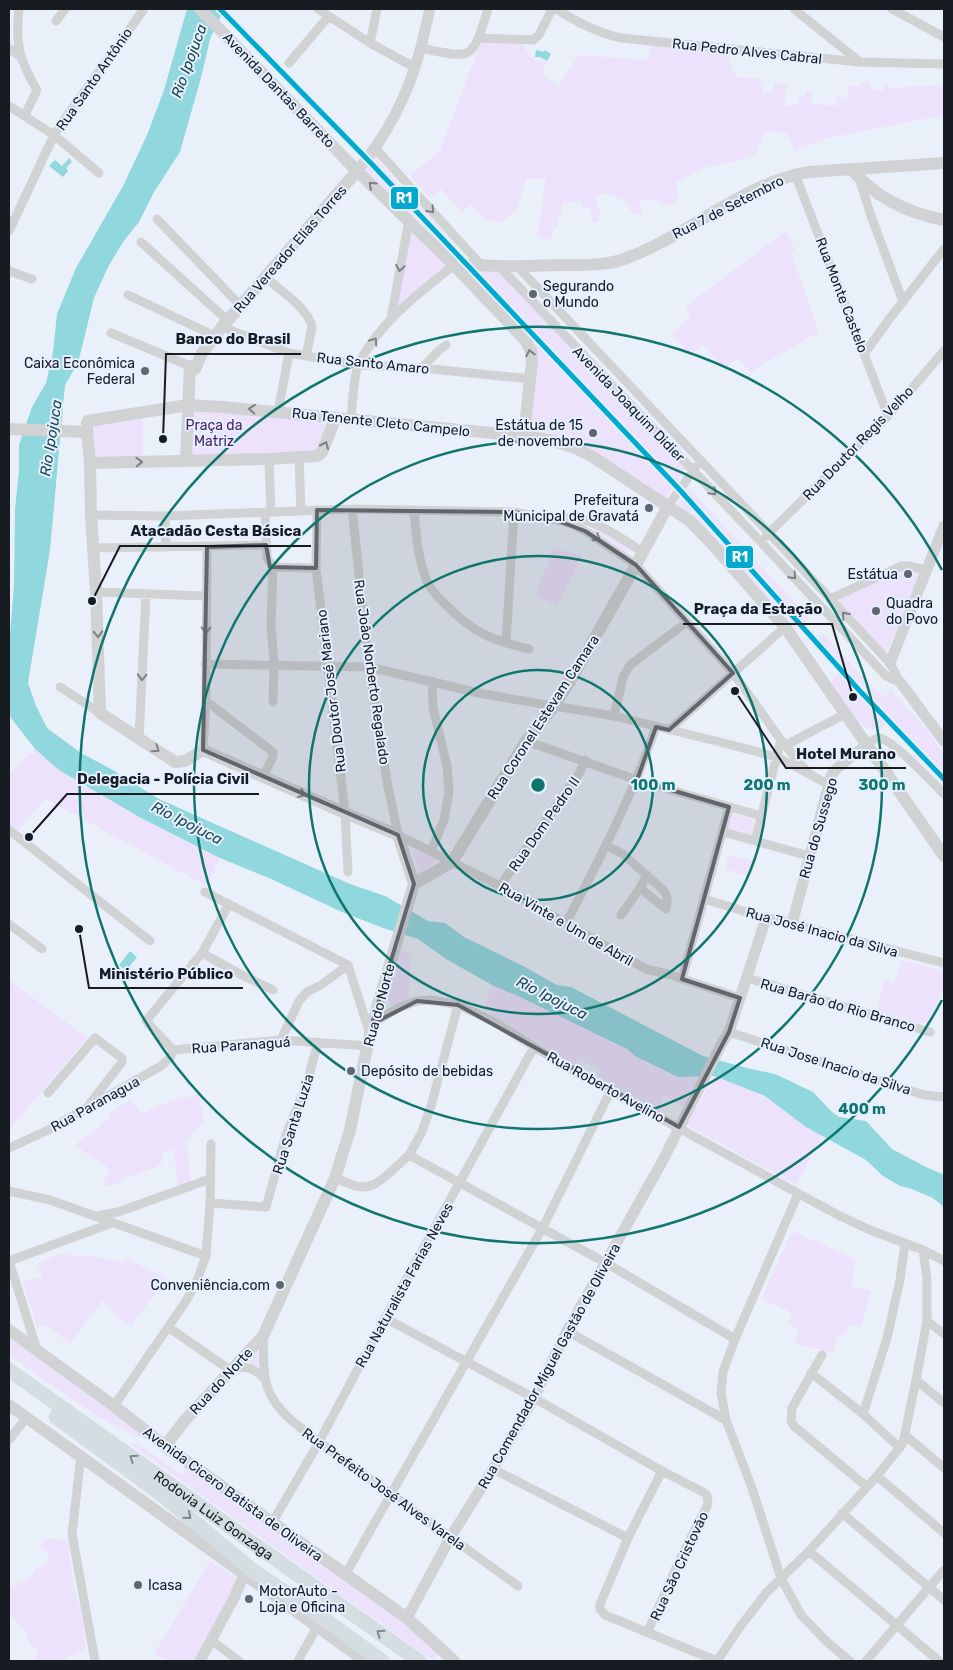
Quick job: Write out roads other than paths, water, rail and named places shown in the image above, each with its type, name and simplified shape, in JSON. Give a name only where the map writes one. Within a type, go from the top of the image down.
[{"type":"highway","name":"Rodovia Luiz Gonzaga","points":[[9,1370],[420,1661]]},
{"type":"highway","name":"Rodovia Luiz Gonzaga","points":[[9,1382],[161,1494],[252,1570],[382,1661]]},
{"type":"main road","name":"Avenida Dantas Barreto","points":[[200,9],[357,171],[454,265],[526,341],[532,355],[524,436]]},
{"type":"main road","name":"Rua 7 de Setembro","points":[[454,265],[517,266],[603,263],[644,251],[751,192],[795,174],[809,172],[856,174],[944,163]]},
{"type":"main road","name":"Rua Vereador Elias Torres","points":[[190,366],[195,369],[202,353],[240,306],[357,171]]},
{"type":"main road","points":[[856,174],[873,191],[894,203],[917,213],[944,220]]},
{"type":"main road","points":[[186,460],[190,366]]},
{"type":"main road","name":"Rua Tenente Cleto Campelo","points":[[82,432],[90,420],[188,405],[524,436],[573,447],[593,457],[686,518],[700,532],[785,628],[944,856]]},
{"type":"main road","points":[[90,464],[317,456],[324,447],[335,419]]},
{"type":"main road","points":[[10,429],[82,432],[90,464],[100,713],[175,762],[185,761],[203,750],[345,813],[398,834],[414,884]]},
{"type":"main road","name":"Rua Coronel Estevam Camara","points":[[414,884],[452,862],[526,741],[554,706],[668,506]]},
{"type":"main road","name":"Rua do Norte","points":[[165,1446],[186,1419],[263,1336],[335,1178],[350,1130],[370,1034],[414,884]]},
{"type":"main road","name":"Avenida Cicero Batista de Oliveira","points":[[9,1330],[114,1406],[165,1446],[407,1618],[454,1661]]},
{"type":"main road","points":[[9,1405],[365,1661]]},
{"type":"street","points":[[19,9],[18,44],[20,56],[37,90],[24,115]]},
{"type":"street","points":[[56,21],[65,9]]},
{"type":"street","name":"Rua Santo Antônio","points":[[9,232],[54,136],[144,9]]},
{"type":"street","points":[[318,9],[370,44],[414,67]]},
{"type":"street","points":[[370,44],[377,9]]},
{"type":"street","points":[[357,171],[376,148],[402,100],[421,48],[430,9]]},
{"type":"street","points":[[421,48],[457,55],[464,55],[471,51],[479,38],[488,9]]},
{"type":"street","points":[[479,38],[533,40],[536,38],[552,9]]},
{"type":"street","name":"Rua Pedro Alves Cabral","points":[[556,9],[570,12],[606,34],[621,38],[860,62],[944,64]]},
{"type":"street","points":[[794,9],[860,62]]},
{"type":"street","points":[[892,9],[944,37]]},
{"type":"street","points":[[289,63],[329,16]]},
{"type":"street","points":[[9,48],[20,56]]},
{"type":"street","points":[[9,106],[54,136],[99,173]]},
{"type":"street","points":[[376,148],[481,265]]},
{"type":"street","name":"Rua Monte Castelo","points":[[795,174],[888,416]]},
{"type":"street","points":[[856,174],[903,302]]},
{"type":"street","points":[[157,219],[240,306]]},
{"type":"street","points":[[391,319],[409,220]]},
{"type":"street","points":[[141,242],[222,328]]},
{"type":"street","points":[[864,354],[944,249]]},
{"type":"street","points":[[351,420],[358,365],[378,334],[411,300],[454,265]]},
{"type":"street","name":"Avenida Joaquim Didier","points":[[499,266],[886,676]]},
{"type":"street","name":"Avenida Joaquim Didier","points":[[517,266],[769,532],[890,663],[900,682]]},
{"type":"street","points":[[9,271],[32,279]]},
{"type":"street","points":[[266,278],[303,310],[312,322],[306,356]]},
{"type":"street","name":"Rua Santo Amaro","points":[[128,296],[289,353],[358,365],[422,368],[530,379]]},
{"type":"street","points":[[559,331],[569,322]]},
{"type":"street","points":[[111,333],[190,366]]},
{"type":"street","points":[[422,368],[446,345]]},
{"type":"street","name":"Rua Doutor Regis Velho","points":[[760,541],[888,416],[944,351]]},
{"type":"street","points":[[278,412],[289,353]]},
{"type":"street","points":[[595,368],[605,360]]},
{"type":"street","points":[[638,414],[648,404]]},
{"type":"street","points":[[299,458],[301,511]]},
{"type":"street","points":[[269,459],[266,544],[267,558],[273,567],[271,624],[274,664],[273,702]]},
{"type":"street","points":[[668,506],[693,471],[702,462]]},
{"type":"street","points":[[91,515],[165,516],[352,509],[414,510],[514,512],[572,524],[636,565],[733,673],[809,774]]},
{"type":"street","name":"Rua João Norberto Regalado","points":[[352,509],[369,667],[387,781],[398,834]]},
{"type":"street","name":"Rua Doutor José Mariano","points":[[317,510],[316,568],[345,813],[348,872]]},
{"type":"street","points":[[414,510],[417,540],[428,584],[435,595],[477,632],[529,649]]},
{"type":"street","points":[[506,643],[514,512]]},
{"type":"street","points":[[165,516],[166,546]]},
{"type":"street","points":[[553,519],[573,517],[593,522],[643,552]]},
{"type":"street","points":[[944,526],[886,676],[900,682],[944,741]]},
{"type":"street","points":[[93,548],[266,544]]},
{"type":"street","points":[[203,750],[206,701],[207,546]]},
{"type":"street","points":[[830,599],[901,566],[927,570]]},
{"type":"street","points":[[273,567],[316,568]]},
{"type":"street","points":[[806,590],[815,583]]},
{"type":"street","points":[[96,592],[207,596]]},
{"type":"street","points":[[139,738],[146,594]]},
{"type":"street","points":[[614,716],[623,677],[630,666],[687,622]]},
{"type":"street","points":[[669,730],[785,628]]},
{"type":"street","points":[[850,638],[858,629]]},
{"type":"street","points":[[205,664],[369,667],[483,694],[614,716],[777,757],[828,784]]},
{"type":"street","points":[[431,851],[444,820],[449,792],[445,758],[433,708],[432,681]]},
{"type":"street","points":[[60,687],[100,713]]},
{"type":"street","points":[[206,701],[271,750],[274,754],[263,777]]},
{"type":"street","points":[[755,841],[777,757],[784,742],[845,714]]},
{"type":"street","points":[[566,923],[607,846],[637,780],[656,727]]},
{"type":"street","points":[[866,745],[877,738],[882,738],[893,744],[944,794]]},
{"type":"street","points":[[526,741],[585,760],[637,780],[761,816]]},
{"type":"street","name":"Rua do Sussego","points":[[792,924],[831,776],[836,769],[866,745]]},
{"type":"street","name":"Rua Dom Pedro II","points":[[500,886],[580,772],[585,760]]},
{"type":"street","points":[[682,978],[729,808]]},
{"type":"street","points":[[9,830],[150,941]]},
{"type":"street","points":[[723,832],[809,856]]},
{"type":"street","name":"Rua Vinte e Um de Abril","points":[[398,834],[500,886],[646,969],[682,978],[740,998]]},
{"type":"street","points":[[607,846],[623,854],[667,894],[666,910],[640,888]]},
{"type":"street","points":[[622,915],[640,888],[646,874]]},
{"type":"street","points":[[205,892],[348,965],[370,1034]]},
{"type":"street","name":"Rua José Inacio da Silva","points":[[704,899],[766,918],[942,963]]},
{"type":"street","points":[[173,1050],[146,1021],[202,954],[229,904]]},
{"type":"street","name":"Rua Comendador Miguel Gastão de Oliveira","points":[[407,1618],[450,1538],[534,1398],[567,1331],[662,1162],[729,1032],[766,918]]},
{"type":"street","points":[[9,924],[42,950]]},
{"type":"street","points":[[202,954],[273,990]]},
{"type":"street","points":[[280,1040],[291,1016],[307,992],[321,985],[348,965]]},
{"type":"street","name":"Rua Barão do Rio Branco","points":[[747,978],[930,1032]]},
{"type":"street","name":"Rua Roberto Avelino","points":[[370,1034],[398,1008],[417,1001],[431,1000],[458,1005],[491,1020],[534,1047],[798,1194],[870,1230],[923,1250],[944,1261]]},
{"type":"street","points":[[335,1178],[355,1186],[364,1187],[384,1178],[409,1155],[421,1134],[431,1106],[458,1005]]},
{"type":"street","name":"Rua Jose Inacio da Silva","points":[[729,1032],[924,1094],[944,1097]]},
{"type":"street","name":"Rua Paranaguá","points":[[173,1050],[280,1040],[318,1042],[370,1034]]},
{"type":"street","points":[[48,1093],[93,1039],[98,1039],[122,1058],[122,1062],[86,1108]]},
{"type":"street","name":"Rua Santa Luzia","points":[[210,1202],[266,1207],[286,1134],[309,1074],[318,1042]]},
{"type":"street","name":"Rua Naturalista Farias Neves","points":[[272,1523],[319,1442],[384,1318],[534,1047]]},
{"type":"street","name":"Rua Paranagua","points":[[9,1148],[46,1131],[160,1066],[170,1058],[173,1050]]},
{"type":"street","points":[[345,1575],[542,1229],[610,1090]]},
{"type":"street","points":[[114,1406],[186,1301],[196,1283],[206,1256],[210,1202],[211,1144]]},
{"type":"street","points":[[409,1155],[606,1263],[735,1339]]},
{"type":"street","points":[[97,1216],[118,1212],[210,1179]]},
{"type":"street","points":[[9,1191],[45,1198],[206,1256]]},
{"type":"street","points":[[798,1194],[735,1339],[723,1372],[722,1393],[726,1420],[752,1488],[781,1578],[801,1614],[813,1629],[850,1661]]},
{"type":"street","points":[[37,1350],[9,1261],[112,1223]]},
{"type":"street","points":[[863,1414],[887,1338],[899,1288],[905,1243]]},
{"type":"street","points":[[384,1318],[534,1398],[662,1471],[628,1538],[600,1604],[602,1612],[647,1633],[717,1661],[766,1593],[809,1551],[900,1448],[905,1435],[927,1321],[927,1279],[923,1250]]},
{"type":"street","points":[[927,1321],[944,1333]]},
{"type":"street","points":[[168,1327],[230,1370],[243,1366],[251,1368],[265,1379]]},
{"type":"street","points":[[567,1331],[726,1420]]},
{"type":"street","name":"Rua Prefeito José Alves Varela","points":[[263,1336],[265,1379],[272,1399],[288,1418],[518,1586]]},
{"type":"street","points":[[822,1355],[792,1408],[791,1421],[794,1426],[867,1487]]},
{"type":"street","points":[[811,1373],[863,1414],[900,1448]]},
{"type":"street","points":[[916,1380],[944,1403]]},
{"type":"street","points":[[9,1440],[26,1417]]},
{"type":"street","points":[[905,1435],[944,1468]]},
{"type":"street","points":[[81,1455],[72,1534],[95,1661]]},
{"type":"street","points":[[493,1469],[628,1538]]},
{"type":"street","name":"Rua São Cristovão","points":[[647,1633],[679,1561],[708,1504],[708,1499],[703,1492],[662,1471]]},
{"type":"street","points":[[877,1476],[944,1533]]},
{"type":"street","points":[[842,1514],[944,1600]]},
{"type":"street","points":[[809,1551],[939,1661]]},
{"type":"street","points":[[866,1661],[944,1570]]},
{"type":"street","points":[[200,1661],[234,1598],[244,1575]]},
{"type":"street","points":[[298,1661],[317,1628]]},
{"type":"street","points":[[211,1640],[239,1661]]},
{"type":"water","name":"Rio Ipojuca","points":[[187,9],[224,9],[210,39],[180,152],[154,192],[139,222],[123,242],[108,267],[94,298],[78,363],[65,385],[50,550],[28,683],[36,706],[47,728],[81,753],[159,799],[350,884],[385,896],[428,921],[445,923],[464,937],[557,985],[571,987],[703,1056],[775,1074],[813,1092],[839,1117],[866,1121],[892,1149],[944,1175],[944,1207],[933,1198],[900,1186],[883,1176],[866,1160],[806,1127],[765,1096],[714,1076],[678,1077],[635,1056],[627,1049],[492,985],[446,959],[418,939],[342,912],[269,878],[220,858],[141,818],[59,770],[35,749],[11,718],[9,711],[9,646],[14,585],[15,509],[19,470],[19,445],[32,407],[46,383],[53,352],[57,314],[76,268],[123,186],[147,135],[164,90]]},
{"type":"water","points":[[536,50],[543,52],[545,50],[551,54],[547,61],[540,57],[535,57]]},
{"type":"water","points":[[69,158],[72,162],[66,168],[68,171],[63,177],[49,166],[55,160],[62,166]]},
{"type":"water","points":[[130,951],[137,957],[126,971],[119,965]]},
{"type":"place","name":"Segurando o Mundo","points":[[533,294]]},
{"type":"place","name":"Caixa Econômica Federal","points":[[145,371]]},
{"type":"place","name":"Estátua de 15 de novembro","points":[[593,433]]},
{"type":"place","name":"Banco do Brasil","points":[[163,439]]},
{"type":"place","name":"Prefeitura Municipal de Gravatá","points":[[649,508]]},
{"type":"place","name":"Estátua","points":[[908,574]]},
{"type":"place","name":"Atacadão Cesta Básica","points":[[92,601]]},
{"type":"place","name":"Quadra do Povo","points":[[876,611]]},
{"type":"place","name":"Hotel Murano","points":[[735,691]]},
{"type":"place","name":"Praça da Estação","points":[[853,697]]},
{"type":"place","name":"Delegacia - Polícia Civil","points":[[29,837]]},
{"type":"place","name":"Ministério Público","points":[[79,929]]},
{"type":"place","name":"Depósito de bebidas","points":[[351,1071]]},
{"type":"place","name":"Conveniência.com","points":[[280,1285]]},
{"type":"place","name":"Icasa","points":[[138,1585]]},
{"type":"place","name":"MotorAuto - Loja e Oficina","points":[[249,1599]]},
{"type":"park label","name":"Praça da Matriz","points":[[214,434]]}]
